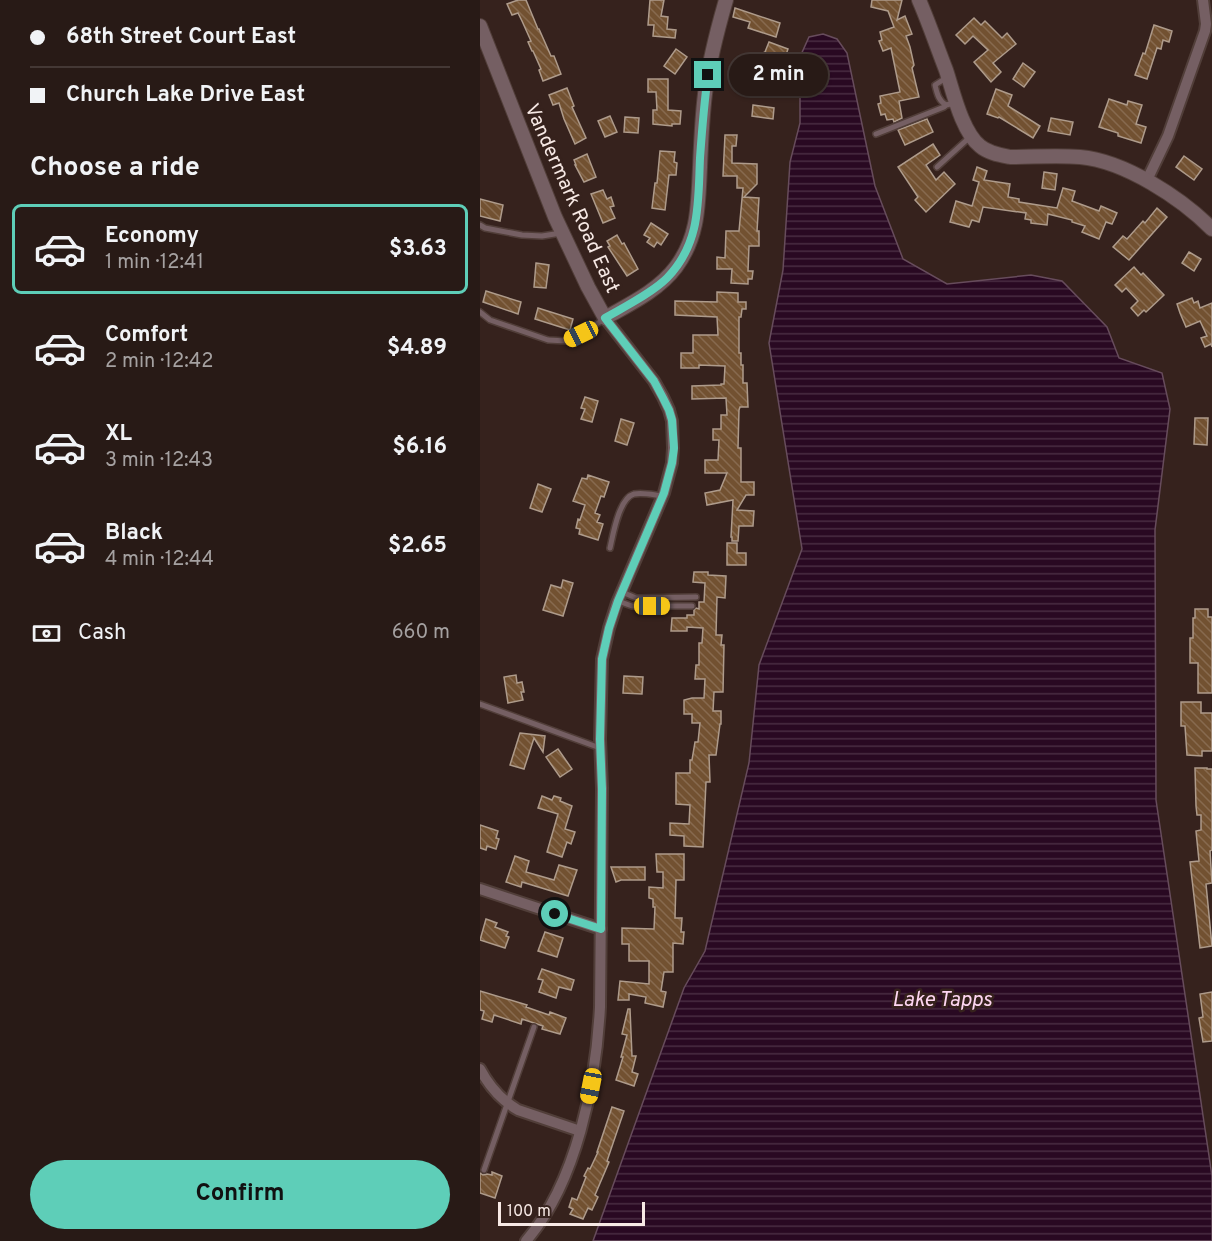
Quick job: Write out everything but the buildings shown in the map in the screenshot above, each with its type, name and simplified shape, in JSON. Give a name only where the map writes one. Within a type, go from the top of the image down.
[{"type":"street","points":[[605,318],[666,279],[682,258],[692,239],[697,219],[705,93],[715,36],[726,0]]},
{"type":"street","points":[[919,0],[948,77],[951,104],[980,147],[1011,157],[1082,157],[1114,166],[1147,180],[1172,195],[1212,229]]},
{"type":"street","points":[[1147,180],[1168,136],[1205,32],[1203,0]]},
{"type":"street","name":"Vandermark Road East","points":[[480,26],[563,232],[588,287],[605,318],[654,381],[669,410],[674,448],[663,496],[620,597],[609,628],[602,659],[601,929],[598,1035],[593,1072],[580,1131],[558,1193],[548,1212],[526,1241]]},
{"type":"street","points":[[480,889],[601,929]]},
{"type":"street","points":[[480,1069],[491,1087],[507,1103],[518,1110],[580,1131]]},
{"type":"lane","points":[[876,134],[951,104]]},
{"type":"lane","points":[[937,166],[971,136]]},
{"type":"lane","points":[[480,225],[522,235],[542,236],[563,232]]},
{"type":"lane","points":[[480,312],[490,320],[548,340],[567,341],[605,318]]},
{"type":"lane","points":[[610,549],[621,508],[630,495],[637,493],[663,496]]},
{"type":"lane","points":[[620,597],[696,597]]},
{"type":"lane","points":[[620,597],[632,606],[692,606]]},
{"type":"lane","points":[[480,704],[600,748]]},
{"type":"lane","points":[[484,1170],[534,1027]]},
{"type":"water","name":"Lake Tapps","points":[[823,34],[837,39],[847,53],[875,186],[903,259],[947,284],[1031,275],[1062,281],[1107,327],[1119,358],[1162,373],[1170,409],[1155,530],[1156,800],[1212,1176],[1212,1241],[593,1241],[684,988],[705,951],[749,763],[759,665],[802,549],[769,343],[783,270],[790,162],[800,123],[800,57],[809,37]]},
{"type":"route","points":[[555,914],[601,929],[602,659],[618,601],[664,493],[674,448],[669,410],[654,381],[605,318],[666,279],[682,258],[692,239],[697,219],[708,75]]}]
